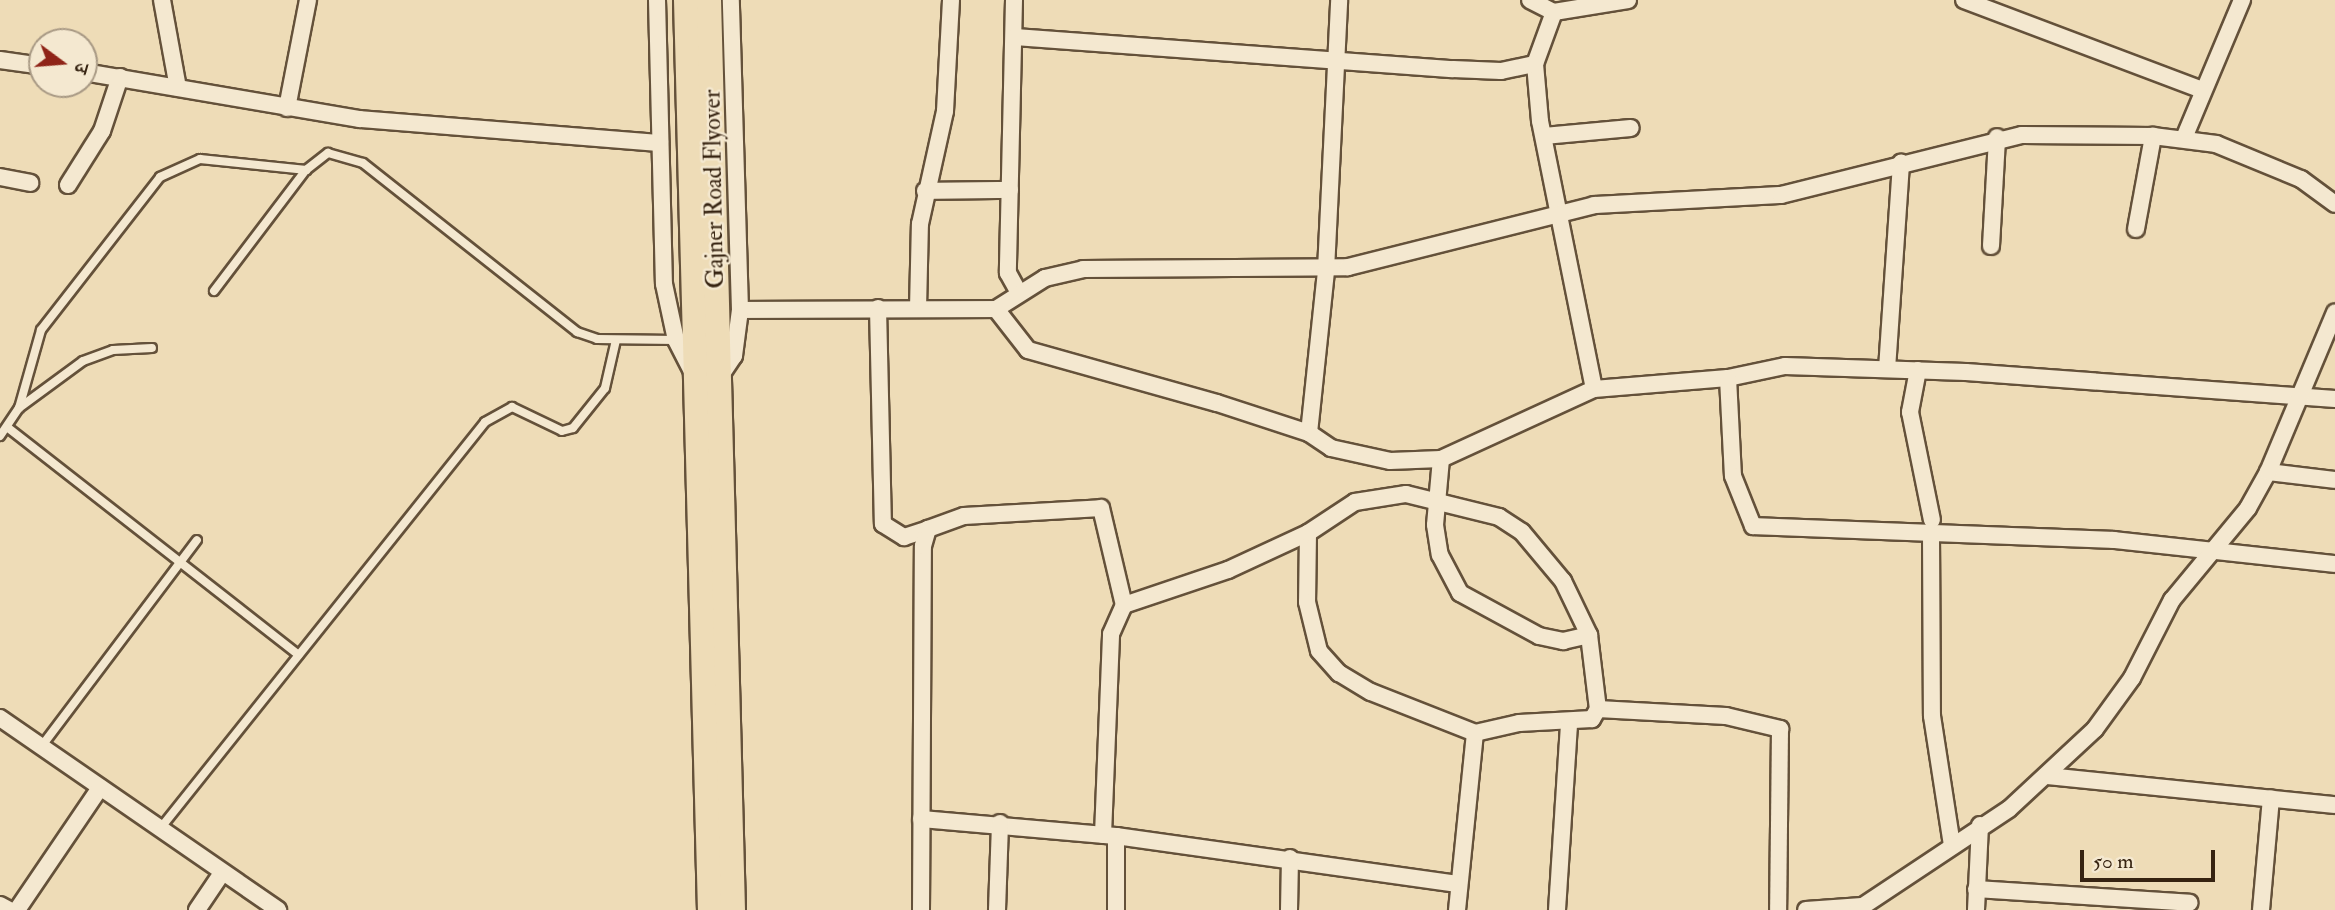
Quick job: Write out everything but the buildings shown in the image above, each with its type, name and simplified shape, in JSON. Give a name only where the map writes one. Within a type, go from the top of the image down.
[{"type":"main road","name":"Gajner Road Flyover","points":[[686,0],[685,341],[707,379]]},
{"type":"main road","name":"Gajner Road Flyover","points":[[707,379],[718,332],[709,0]]},
{"type":"main road","points":[[707,379],[710,910]]},
{"type":"main road","points":[[707,379],[733,910]]},
{"type":"street","points":[[162,0],[178,88]]},
{"type":"street","points":[[287,108],[308,0]]},
{"type":"street","points":[[657,0],[664,284],[685,341]]},
{"type":"street","points":[[707,379],[734,356],[740,310],[731,0]]},
{"type":"street","points":[[918,309],[925,191],[945,111],[951,0]]},
{"type":"street","points":[[1014,0],[1008,273],[1019,293]]},
{"type":"street","points":[[1309,433],[1326,270],[1339,0]]},
{"type":"street","points":[[1530,0],[1554,12],[1628,0]]},
{"type":"street","points":[[1964,0],[2203,90]]},
{"type":"street","points":[[2184,138],[2242,0]]},
{"type":"street","points":[[1554,12],[1535,64],[1544,136],[1594,389]]},
{"type":"street","points":[[1015,37],[1501,71],[1535,64]]},
{"type":"street","points":[[0,60],[28,64]]},
{"type":"street","points":[[98,74],[287,108],[509,136],[660,144]]},
{"type":"street","points":[[68,185],[102,131],[121,77]]},
{"type":"street","points":[[1544,136],[1631,128]]},
{"type":"street","points":[[2136,229],[2153,136]]},
{"type":"street","points":[[740,310],[877,307],[996,309],[1045,278],[1083,269],[1326,270],[1594,205],[1781,195],[1997,137],[2184,138],[2247,155],[2301,179],[2335,204]]},
{"type":"street","points":[[1991,246],[1997,137]]},
{"type":"street","points":[[1887,369],[1902,162]]},
{"type":"street","points":[[0,177],[30,183]]},
{"type":"street","points":[[925,191],[1010,190]]},
{"type":"street","points":[[877,307],[883,524],[904,537],[964,516],[1101,508],[1124,605],[1111,634],[1110,835],[1116,910]]},
{"type":"street","points":[[996,309],[1028,350],[1309,433],[1359,455],[1441,459],[1594,389],[1728,378],[1785,366],[1918,370],[2299,392],[2335,399]]},
{"type":"street","points":[[1806,910],[1860,908],[2048,776],[2095,729],[2132,678],[2172,600],[2211,548],[2248,508],[2268,472],[2299,392],[2335,313]]},
{"type":"street","points":[[1918,370],[1910,412],[1932,527],[1931,716],[1952,845]]},
{"type":"street","points":[[1728,378],[1732,476],[1753,526],[1932,527],[2211,548],[2335,564]]},
{"type":"street","points":[[1441,459],[1436,497],[1440,555],[1460,593],[1539,636],[1563,641],[1589,635]]},
{"type":"street","points":[[2268,472],[2335,480]]},
{"type":"street","points":[[1124,605],[1228,570],[1308,533],[1355,502],[1406,494],[1436,497],[1509,521],[1522,532],[1563,581],[1589,635],[1598,709],[1591,719],[1569,723],[1519,723],[1475,733],[1371,692],[1339,673],[1319,651],[1307,602],[1308,533]]},
{"type":"street","points":[[921,910],[923,546],[928,529]]},
{"type":"street","points":[[1598,709],[1726,716],[1780,729],[1778,910]]},
{"type":"street","points":[[0,718],[278,910]]},
{"type":"street","points":[[1556,910],[1569,723]]},
{"type":"street","points":[[1457,910],[1475,733]]},
{"type":"street","points":[[2048,776],[2335,805]]},
{"type":"street","points":[[17,910],[100,788]]},
{"type":"street","points":[[2261,910],[2271,798]]},
{"type":"street","points":[[922,819],[1110,835],[1290,858],[1458,884]]},
{"type":"street","points":[[998,910],[1000,824]]},
{"type":"street","points":[[1976,910],[1980,825]]},
{"type":"street","points":[[1289,910],[1290,858]]},
{"type":"street","points":[[197,910],[222,873]]},
{"type":"street","points":[[1976,889],[2190,903]]},
{"type":"street","points":[[0,905],[9,910]]},
{"type":"lane","points":[[214,291],[306,170],[328,153],[363,163],[576,332],[615,340],[685,341]]},
{"type":"lane","points":[[0,436],[19,408],[41,330],[160,177],[200,159],[306,170]]},
{"type":"lane","points":[[159,830],[498,411],[527,412],[562,431],[583,420],[605,388],[615,340]]},
{"type":"lane","points":[[19,408],[83,361],[113,350],[152,348]]},
{"type":"lane","points":[[7,427],[299,655]]},
{"type":"lane","points":[[41,747],[197,540]]}]
